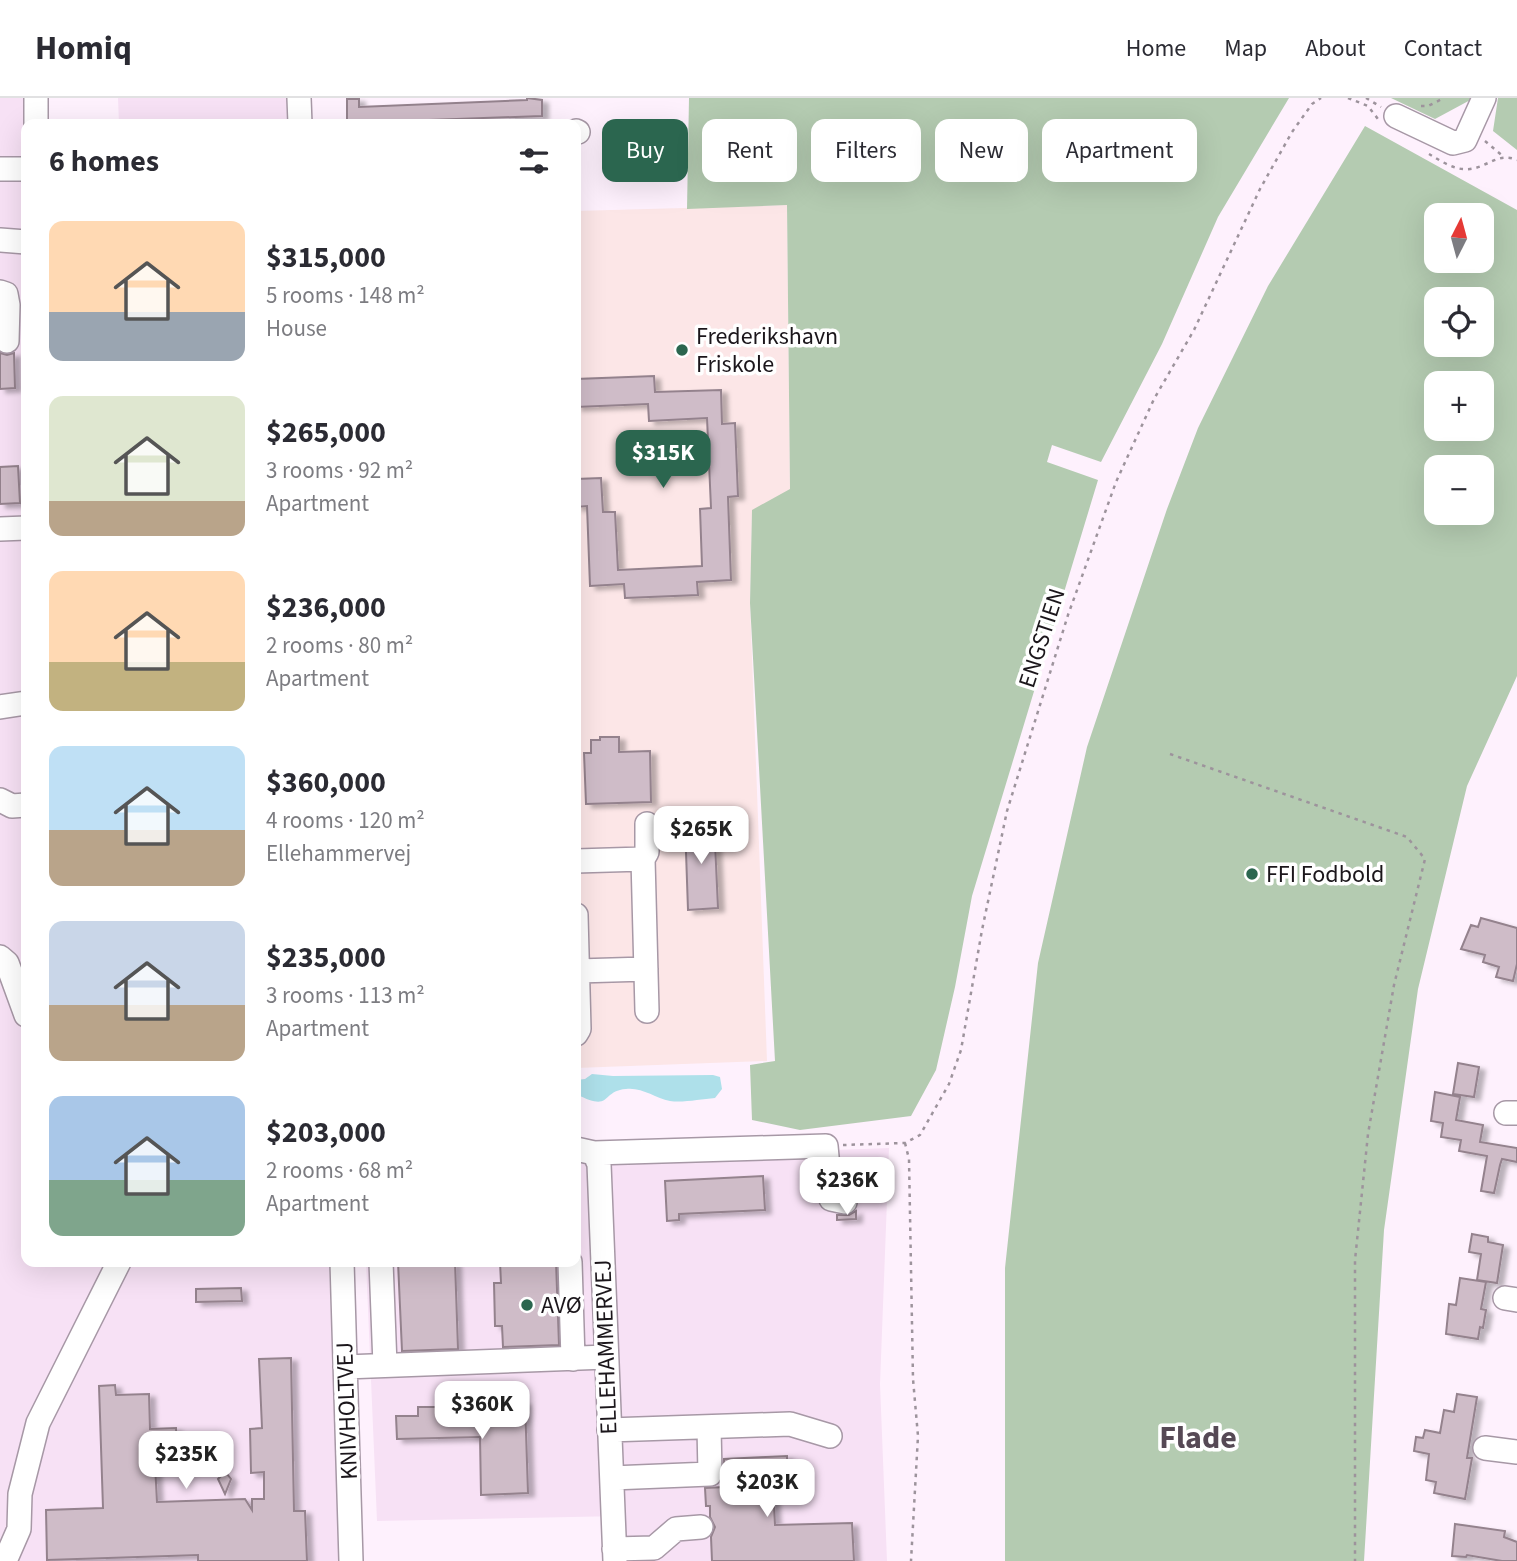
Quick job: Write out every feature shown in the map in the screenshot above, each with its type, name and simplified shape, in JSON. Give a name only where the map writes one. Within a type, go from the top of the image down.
[{"type":"street","points":[[36,98],[36,119]]},
{"type":"street","points":[[299,98],[300,119]]},
{"type":"street","points":[[1404,109],[1453,143],[1465,140],[1484,98]]},
{"type":"street","points":[[0,169],[21,169]]},
{"type":"street","points":[[0,240],[21,242]]},
{"type":"street","points":[[6,341],[11,300]]},
{"type":"street","points":[[0,529],[21,528]]},
{"type":"street","points":[[0,707],[21,704]]},
{"type":"street","points":[[0,800],[12,806],[21,805]]},
{"type":"street","points":[[647,1011],[643,859],[647,852],[648,824]]},
{"type":"street","points":[[581,861],[643,859]]},
{"type":"street","points":[[0,957],[7,963],[21,1001]]},
{"type":"street","points":[[581,971],[646,969]]},
{"type":"street","points":[[585,1151],[826,1146],[831,1199],[845,1202]]},
{"type":"street","name":"ELLEHAMMERVEJ","points":[[585,1151],[598,1164],[614,1555]]},
{"type":"street","points":[[5,1561],[19,1529],[10,1494],[38,1423],[116,1267]]},
{"type":"street","name":"KNIVHOLTVEJ","points":[[342,1267],[351,1561]]},
{"type":"street","points":[[381,1267],[385,1365]]},
{"type":"street","points":[[570,1267],[573,1359]]},
{"type":"street","points":[[345,1367],[606,1357]]},
{"type":"street","points":[[609,1430],[790,1424],[830,1436]]},
{"type":"street","points":[[612,1478],[710,1474],[709,1427]]},
{"type":"street","points":[[1485,1448],[1517,1452]]},
{"type":"street","points":[[614,1555],[654,1555],[676,1528],[701,1527]]},
{"type":"path","name":"ENGSTIEN","points":[[905,1143],[920,1135],[949,1084],[961,1050],[1007,811],[1068,615],[1116,482],[1154,399],[1194,330],[1260,189],[1292,132],[1312,104],[1321,98]]},
{"type":"path","points":[[1404,109],[1428,106],[1444,98]]},
{"type":"path","points":[[1469,132],[1487,142],[1504,157]]},
{"type":"path","points":[[1170,754],[1407,837],[1425,859],[1392,999],[1368,1134],[1355,1260],[1355,1561]]},
{"type":"path","points":[[826,1146],[905,1143],[909,1159],[913,1379],[918,1436],[911,1561]]},
{"type":"shaded area","points":[[0,98],[48,98],[49,119],[21,119],[21,1267],[329,1267],[339,1561],[0,1561]]},
{"type":"shaded area","points":[[118,98],[286,98],[287,119],[119,119]]},
{"type":"shaded area","points":[[787,205],[790,490],[752,511],[750,603],[767,1061],[581,1068],[581,211]]},
{"type":"shaded area","points":[[889,1148],[880,1384],[887,1561],[625,1561],[622,1516],[377,1521],[366,1267],[581,1267],[581,1160]]},
{"type":"green space","points":[[689,98],[1289,98],[1218,217],[1162,344],[1101,462],[1052,445],[1047,462],[1098,480],[972,896],[936,1070],[911,1116],[800,1130],[752,1120],[750,1065],[775,1061],[750,603],[752,510],[790,489],[787,205],[687,209]]},
{"type":"green space","points":[[1391,98],[1474,98],[1435,119]]},
{"type":"green space","points":[[1498,98],[1517,98],[1517,150],[1493,131]]},
{"type":"green space","name":"FFI Fodbold","points":[[1365,126],[1517,210],[1517,676],[1467,786],[1418,989],[1384,1230],[1364,1561],[1005,1561],[1005,1268],[1038,963],[1087,747],[1167,509],[1198,428],[1268,286]]},
{"type":"water","points":[[592,1074],[713,1075],[720,1077],[722,1089],[715,1098],[681,1102],[626,1089],[596,1102],[581,1096],[581,1079]]},
{"type":"building","points":[[347,99],[359,99],[359,107],[542,100],[542,116],[347,119]]},
{"type":"building","points":[[0,353],[14,353],[15,388],[0,389]]},
{"type":"building","points":[[654,376],[655,392],[721,390],[722,424],[735,423],[738,496],[728,497],[731,580],[697,582],[698,595],[625,598],[624,584],[590,586],[587,506],[581,507],[581,479],[601,478],[603,512],[615,512],[618,570],[702,566],[700,509],[711,508],[707,418],[649,421],[648,404],[581,407],[581,379]]},
{"type":"building","points":[[18,466],[20,503],[0,504],[0,467]]},
{"type":"building","points":[[600,737],[619,737],[619,752],[650,751],[651,802],[586,804],[584,753],[591,753],[591,740],[600,740]]},
{"type":"building","points":[[714,821],[718,908],[688,910],[685,823]]},
{"type":"building","points":[[1481,918],[1517,928],[1517,964],[1513,981],[1496,977],[1499,967],[1483,962],[1485,955],[1461,949],[1471,925],[1478,927]]},
{"type":"building","points":[[1458,1063],[1479,1067],[1474,1097],[1453,1094]]},
{"type":"building","points":[[1435,1092],[1460,1097],[1456,1120],[1483,1125],[1480,1142],[1517,1148],[1517,1162],[1502,1159],[1494,1193],[1481,1191],[1487,1156],[1459,1151],[1461,1140],[1441,1137],[1443,1123],[1431,1121]]},
{"type":"building","points":[[763,1176],[765,1210],[679,1214],[679,1220],[667,1221],[665,1181]]},
{"type":"building","points":[[856,1211],[856,1219],[837,1220],[837,1215],[849,1215]]},
{"type":"building","points":[[1472,1234],[1488,1237],[1488,1242],[1503,1245],[1497,1283],[1477,1280],[1481,1254],[1469,1252]]},
{"type":"building","points":[[398,1267],[455,1267],[458,1349],[402,1351]]},
{"type":"building","name":"AVØ","points":[[500,1267],[556,1267],[559,1345],[503,1347],[502,1326],[495,1326],[494,1283],[501,1283]]},
{"type":"building","points":[[1460,1278],[1486,1282],[1481,1309],[1486,1310],[1478,1339],[1446,1334],[1449,1304],[1456,1305]]},
{"type":"building","points":[[241,1288],[242,1301],[196,1302],[196,1289]]},
{"type":"building","points":[[291,1358],[294,1511],[305,1511],[307,1561],[198,1561],[198,1555],[47,1560],[46,1510],[103,1508],[99,1386],[115,1385],[116,1395],[149,1394],[150,1429],[176,1428],[178,1464],[155,1464],[157,1502],[245,1499],[252,1510],[252,1499],[264,1499],[264,1472],[251,1473],[250,1429],[262,1428],[259,1359]]},
{"type":"building","points":[[1457,1394],[1477,1397],[1467,1458],[1472,1458],[1465,1499],[1434,1493],[1436,1482],[1426,1480],[1429,1454],[1414,1451],[1416,1437],[1423,1438],[1425,1430],[1440,1433],[1444,1410],[1454,1412]]},
{"type":"building","points":[[525,1402],[528,1493],[481,1495],[480,1437],[397,1439],[396,1416],[418,1416],[418,1407],[436,1407],[436,1415],[479,1414],[479,1403]]},
{"type":"building","points":[[787,1456],[788,1485],[773,1485],[775,1525],[852,1523],[854,1561],[712,1561],[711,1537],[715,1527],[710,1517],[710,1506],[706,1506],[705,1488],[725,1487],[724,1459]]},
{"type":"building","points":[[227,1474],[231,1479],[225,1494],[218,1479]]},
{"type":"building","points":[[1455,1524],[1505,1531],[1504,1537],[1517,1542],[1517,1561],[1467,1555],[1452,1556]]},
{"type":"place","name":"Frederikshavn Friskole","points":[[682,350]]},
{"type":"place","name":"FFI Fodbold","points":[[1252,874]]},
{"type":"place","name":"AVØ","points":[[527,1305]]},
{"type":"district","name":"Flade","points":[[1198,1438]]}]
